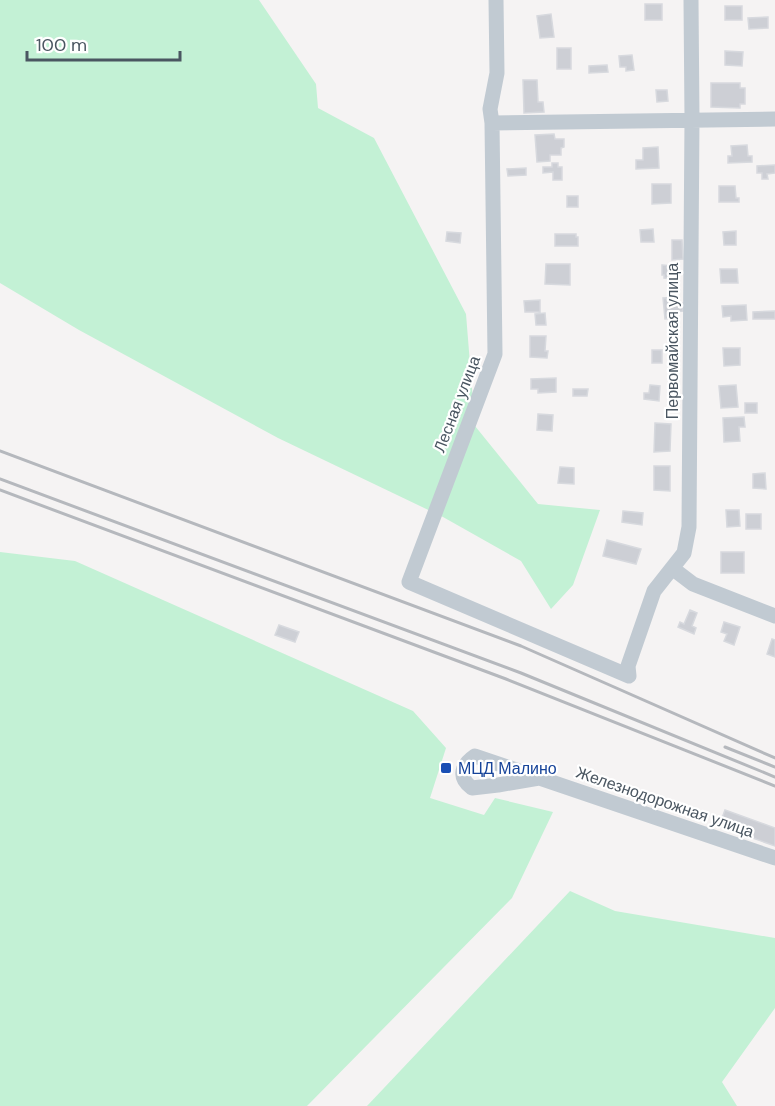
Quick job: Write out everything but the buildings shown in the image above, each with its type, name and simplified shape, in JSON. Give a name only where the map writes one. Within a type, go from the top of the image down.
[{"type":"street","name":"Лесная улица","points":[[496,0],[497,73],[490,109],[495,354],[409,582],[629,676],[628,666]]},
{"type":"street","name":"Первомайская улица","points":[[628,666],[654,591],[684,553],[689,526],[691,0]]},
{"type":"street","points":[[492,123],[775,119]]},
{"type":"street","points":[[672,568],[693,584],[775,616]]},
{"type":"street","name":"Железнодорожная улица","points":[[539,778],[472,788],[466,784],[463,773],[465,763],[475,756],[775,858]]},
{"type":"green space","points":[[0,0],[259,0],[316,84],[318,108],[374,138],[466,314],[475,426],[538,504],[600,510],[573,585],[551,609],[521,561],[443,517],[278,438],[79,330],[0,283]]},
{"type":"green space","points":[[0,552],[75,561],[413,711],[446,748],[430,798],[484,815],[495,798],[553,812],[512,898],[307,1106],[0,1106]]},
{"type":"green space","points":[[570,891],[615,911],[775,938],[775,1008],[722,1082],[737,1106],[367,1106]]},
{"type":"railway","points":[[0,451],[521,646],[775,758]]},
{"type":"railway","points":[[0,479],[521,673],[775,777]]},
{"type":"railway","points":[[0,490],[506,679],[775,786]]},
{"type":"railway","points":[[725,747],[775,767]]},
{"type":"place","name":"МЦД Малино","points":[[446,768]]}]
